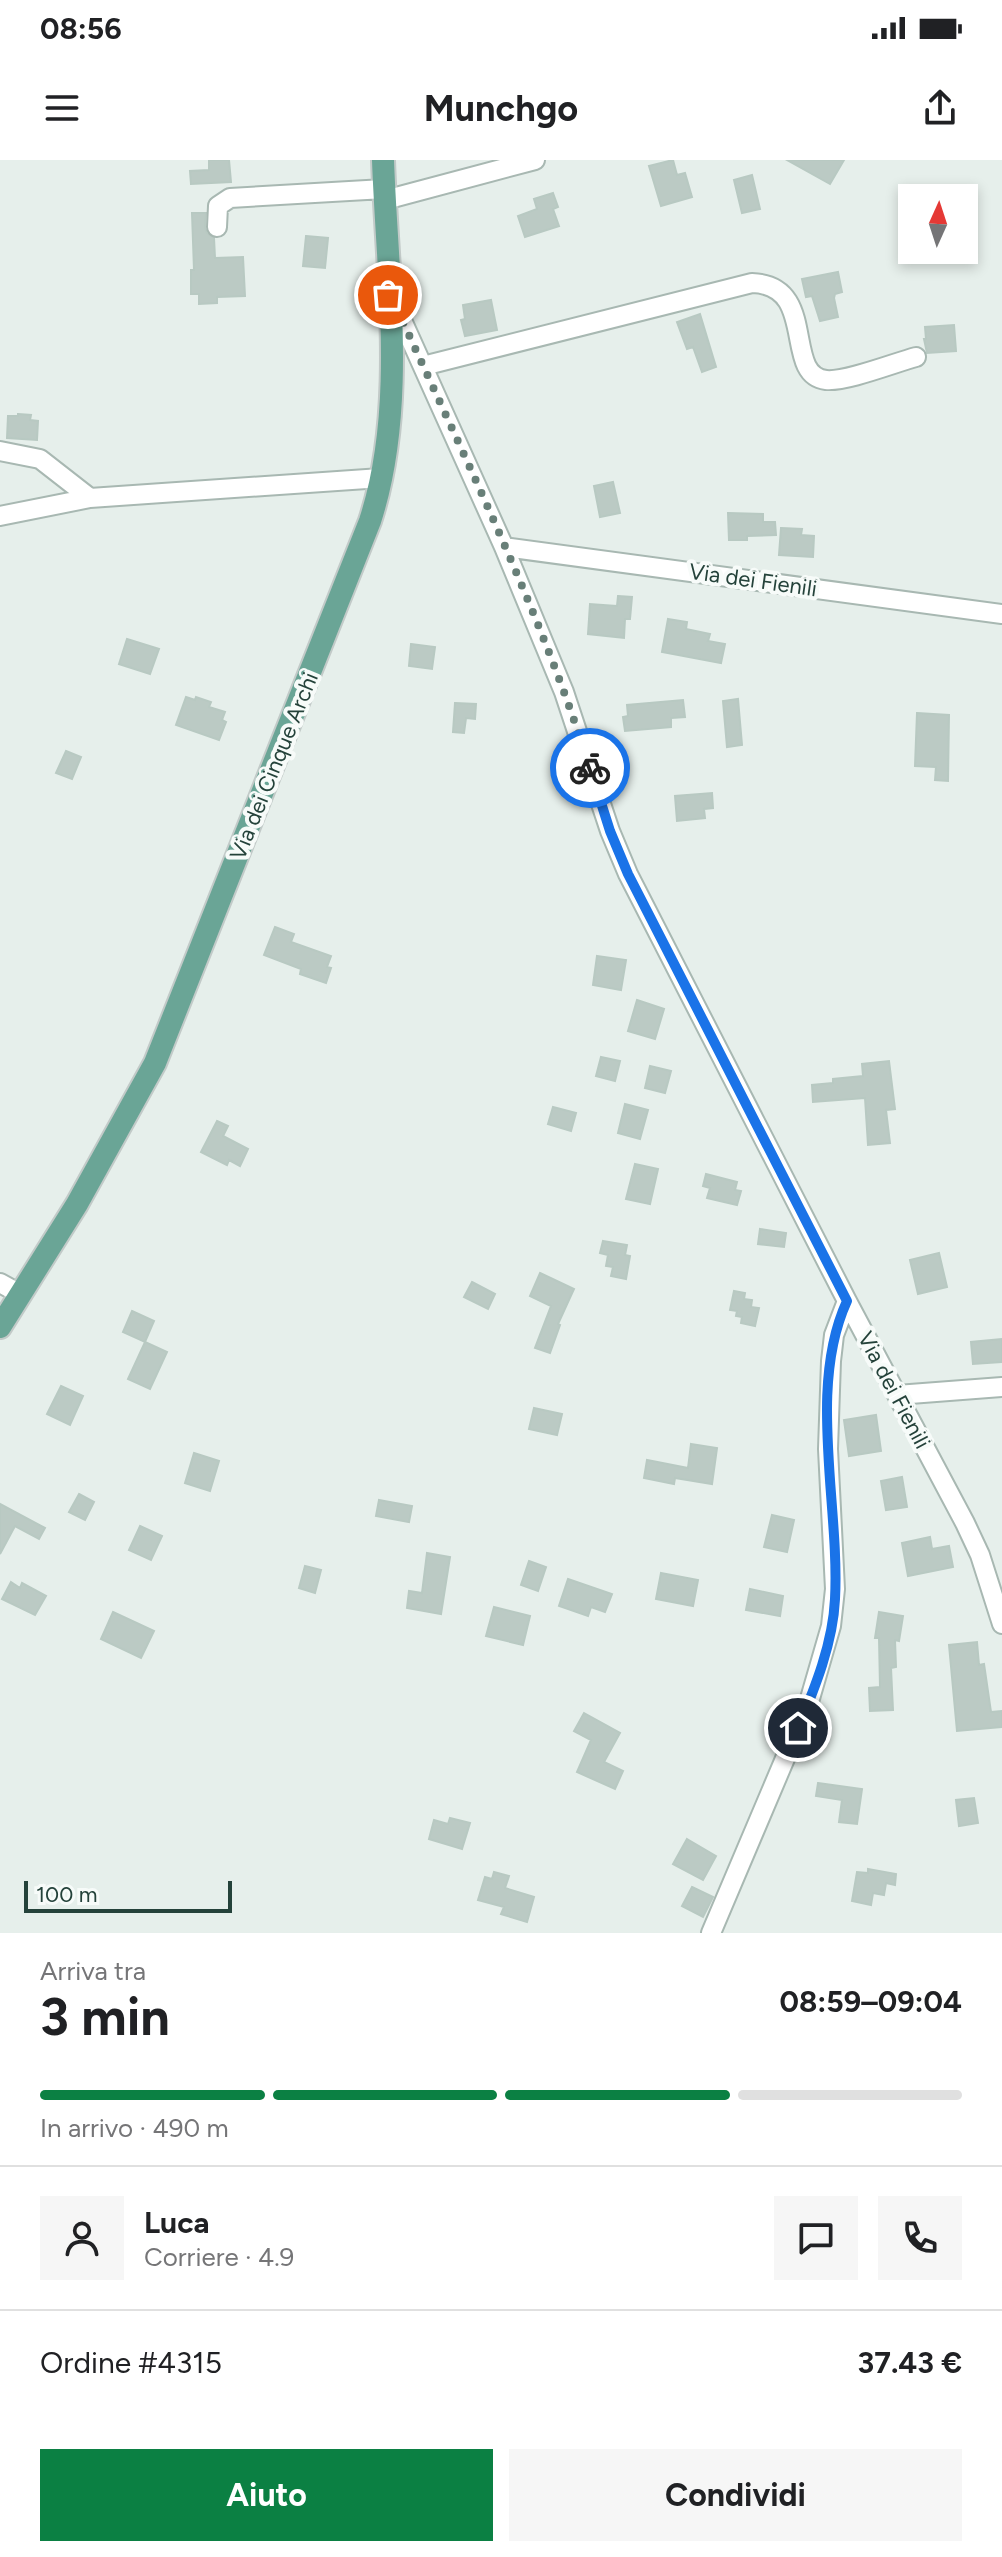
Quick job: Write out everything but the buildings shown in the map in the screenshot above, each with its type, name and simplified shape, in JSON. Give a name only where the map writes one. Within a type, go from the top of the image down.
[{"type":"main road","name":"Via dei Cinque Archi","points":[[0,1327],[77,1204],[161,1051],[367,530],[381,478],[392,395],[383,160]]},
{"type":"street","points":[[217,227],[218,206],[230,198],[384,194],[535,160]]},
{"type":"street","points":[[423,366],[752,283],[773,286],[788,299],[808,368],[817,377],[838,379],[916,357]]},
{"type":"street","name":"Via dei Fienili","points":[[388,289],[504,547],[568,703],[623,863],[977,1548],[1002,1624]]},
{"type":"street","points":[[0,451],[40,459],[90,498]]},
{"type":"street","points":[[0,516],[90,498],[381,478]]},
{"type":"street","name":"Via dei Fienili","points":[[504,547],[1002,614]]},
{"type":"street","points":[[0,1283],[20,1294]]},
{"type":"street","points":[[711,1933],[812,1694],[833,1618],[835,1581],[828,1449],[829,1387],[834,1335],[847,1301]]},
{"type":"street","points":[[897,1395],[1002,1387]]},
{"type":"way so far","points":[[388,295],[388,289],[504,547],[568,703],[590,768]]},
{"type":"route","points":[[590,768],[610,831],[628,874],[847,1301],[833,1341],[828,1412],[834,1611],[818,1678],[798,1728]]}]
